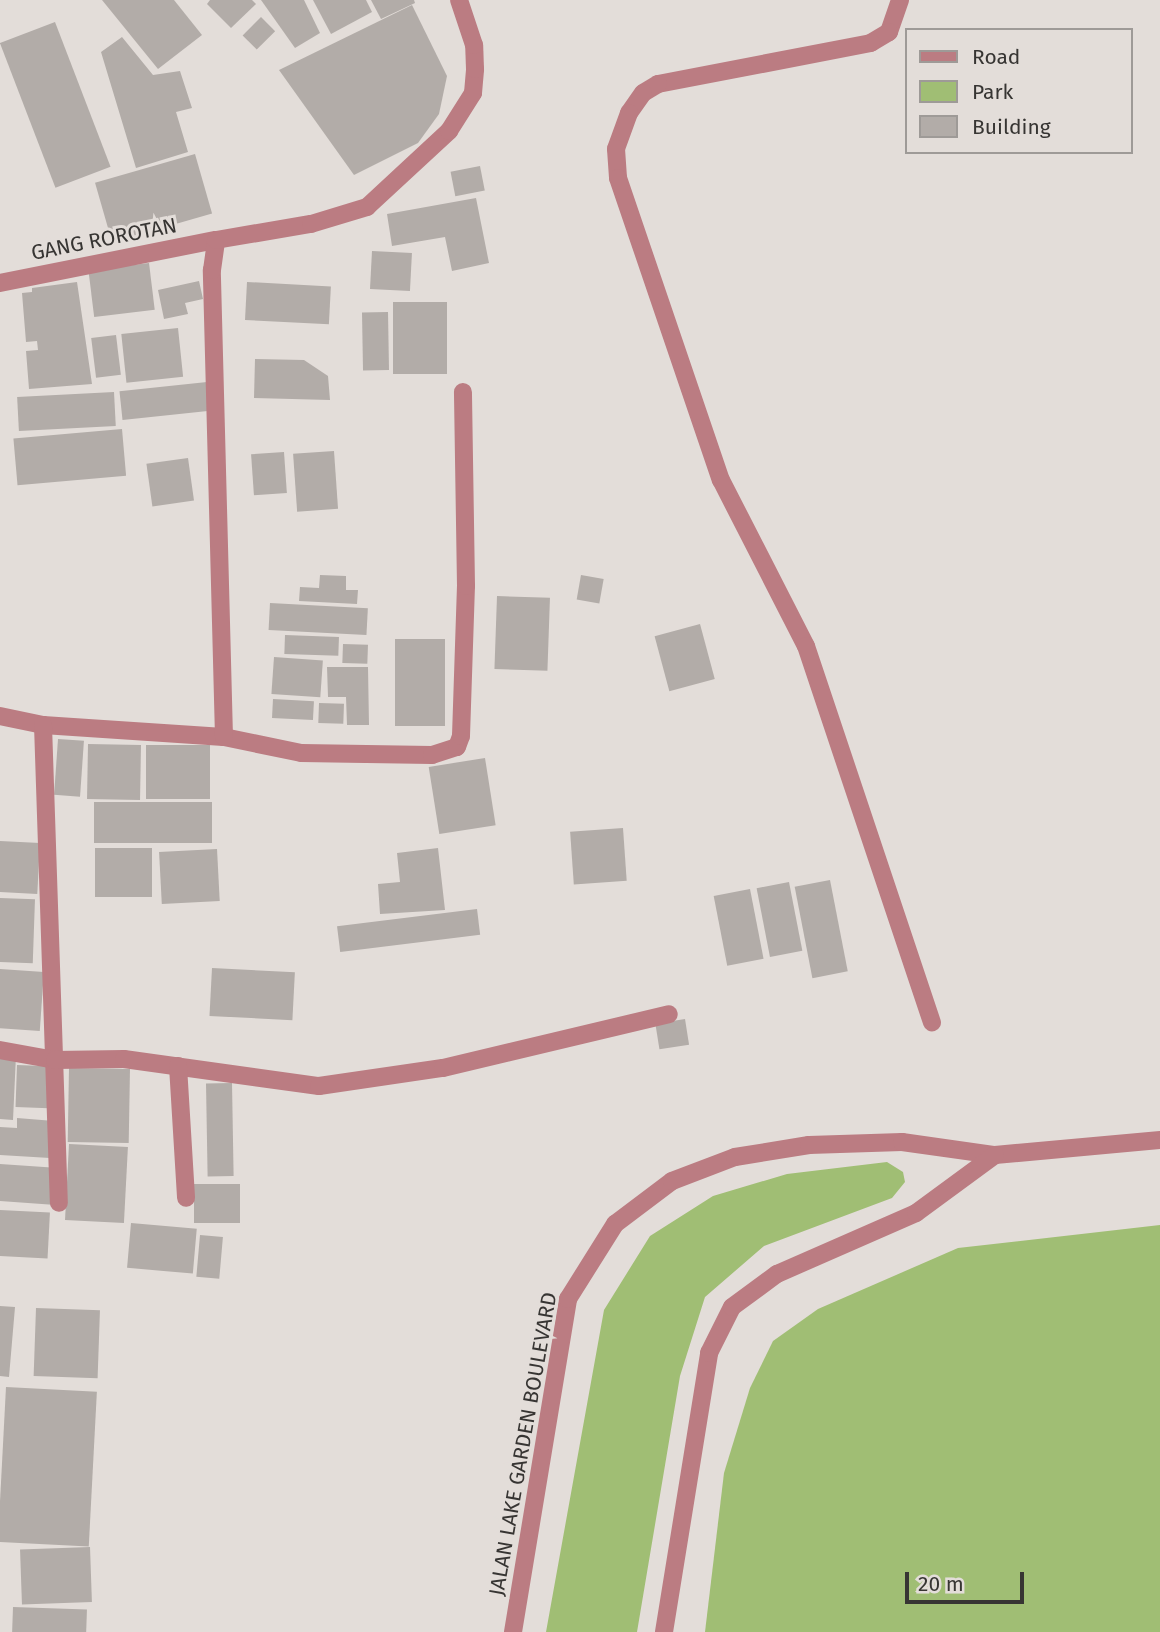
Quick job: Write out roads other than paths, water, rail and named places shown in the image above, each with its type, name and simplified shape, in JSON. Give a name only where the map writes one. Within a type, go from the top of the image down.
[{"type":"street","name":"GANG ROROTAN","points":[[0,283],[311,224],[368,207],[449,131],[473,93],[474,46],[458,0]]},
{"type":"street","points":[[900,0],[889,32],[871,43],[658,84],[643,93],[629,113],[616,149],[618,178],[721,480],[806,646],[932,1023]]},
{"type":"street","points":[[216,240],[212,270],[224,737]]},
{"type":"street","points":[[0,716],[43,725],[224,737],[301,753],[432,755],[457,747],[461,736],[466,586],[463,392]]},
{"type":"street","points":[[43,725],[59,1203]]},
{"type":"street","points":[[0,1050],[55,1060],[124,1059],[318,1086],[443,1068],[669,1014]]},
{"type":"street","points":[[178,1066],[186,1198]]},
{"type":"street","name":"JALAN LAKE GARDEN BOULEVARD","points":[[513,1632],[568,1299],[615,1224],[672,1181],[735,1157],[809,1144],[902,1142],[995,1155],[1160,1140]]},
{"type":"street","points":[[664,1632],[709,1353],[732,1307],[777,1274],[916,1213],[995,1155]]}]
